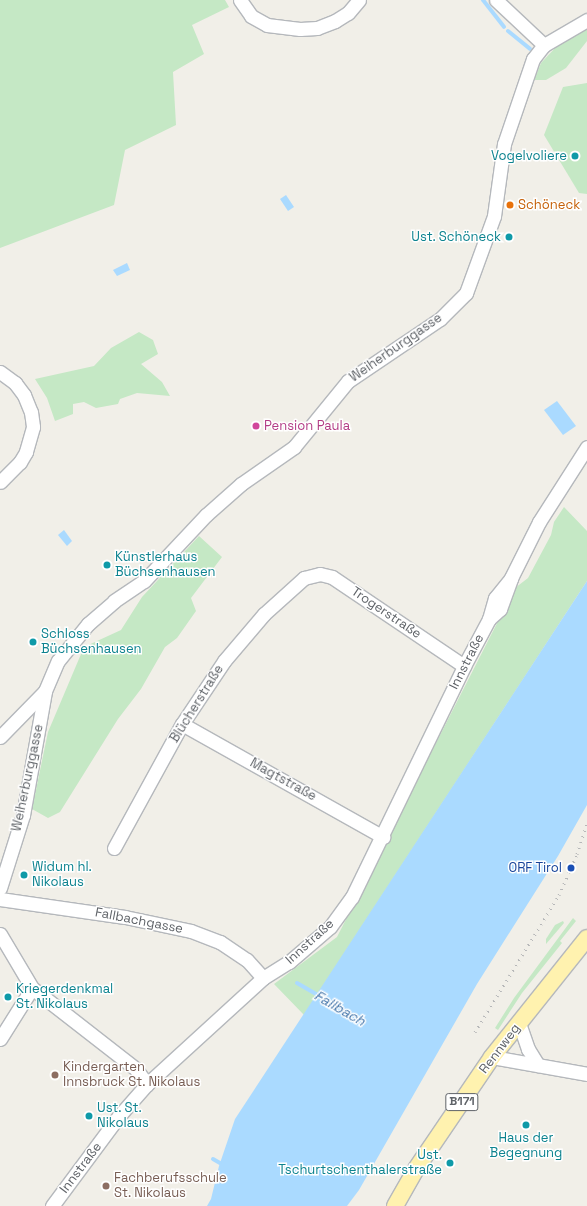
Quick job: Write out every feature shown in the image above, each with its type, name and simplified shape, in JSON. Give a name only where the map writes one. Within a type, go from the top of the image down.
[{"type":"main road","name":"Rennweg","points":[[395,1206],[416,1169],[492,1057],[587,938]]},
{"type":"street","points":[[240,0],[252,16],[263,23],[276,28],[300,29],[317,28],[335,21],[359,0]]},
{"type":"street","points":[[496,0],[544,45]]},
{"type":"street","name":"Weiherburggasse","points":[[0,888],[23,815],[45,690],[58,661],[88,624],[114,601],[144,581],[206,515],[241,484],[294,447],[348,381],[440,320],[466,293],[494,216],[504,144],[533,60],[544,45],[587,20]]},
{"type":"street","points":[[0,372],[19,388],[28,403],[33,419],[32,435],[26,452],[20,462],[0,482]]},
{"type":"street","name":"Innstraße","points":[[52,1206],[118,1117],[147,1084],[263,978],[289,962],[330,927],[352,897],[383,837],[464,666],[489,619],[495,598],[511,578],[539,522],[587,446]]},
{"type":"street","name":"Trogerstraße","points":[[304,578],[320,574],[332,577],[464,666]]},
{"type":"street","name":"Blücherstraße","points":[[114,848],[182,724],[224,661],[264,614],[304,578]]},
{"type":"street","name":"Weiherburggasse","points":[[0,738],[45,690]]},
{"type":"street","name":"Magtstraße","points":[[182,724],[383,837]]},
{"type":"street","name":"Fallbachgasse","points":[[0,899],[125,917],[191,931],[220,942],[247,960],[263,978]]},
{"type":"street","points":[[0,934],[32,988],[136,1069],[147,1084]]},
{"type":"street","points":[[0,1039],[32,988]]},
{"type":"street","points":[[519,1023],[528,1049],[538,1065]]},
{"type":"street","points":[[492,1057],[587,1074]]},
{"type":"green space","points":[[0,0],[225,0],[229,7],[192,25],[204,54],[173,72],[176,125],[125,150],[114,205],[0,248]]},
{"type":"green space","points":[[587,28],[587,41],[566,68],[546,80],[534,80],[541,63],[557,46]]},
{"type":"green space","points":[[587,83],[587,194],[579,193],[544,135],[563,87]]},
{"type":"green space","points":[[139,332],[153,340],[158,354],[141,364],[162,382],[170,396],[137,393],[120,399],[118,404],[96,408],[84,402],[73,404],[73,414],[55,421],[47,398],[35,379],[94,366],[111,348]]},
{"type":"green space","points":[[564,507],[587,531],[587,581],[304,1015],[274,984],[337,937],[515,588],[528,578],[551,535],[554,522]]},
{"type":"green space","points":[[199,536],[222,557],[191,598],[196,611],[177,638],[165,647],[141,689],[118,719],[60,812],[48,818],[32,809],[48,732],[84,647],[121,630],[142,597]]},
{"type":"green space","points":[[573,918],[576,921],[560,941],[562,943],[522,993],[498,1030],[495,1028],[514,998]]},
{"type":"green space","points":[[563,921],[564,923],[546,944],[546,939],[555,925]]},
{"type":"water","points":[[286,195],[294,207],[288,211],[280,199]]},
{"type":"water","points":[[127,263],[130,270],[117,276],[113,270]]},
{"type":"water","points":[[557,401],[576,426],[563,435],[544,410]]},
{"type":"water","points":[[64,530],[72,541],[67,546],[58,535]]},
{"type":"water","points":[[587,581],[587,805],[558,856],[477,984],[359,1190],[347,1206],[207,1206],[211,1199],[219,1166],[235,1119]]},
{"type":"waterway","points":[[483,0],[504,27]]},
{"type":"waterway","points":[[508,31],[530,49]]},
{"type":"waterway","name":"Fallbach","points":[[297,983],[321,997]]},
{"type":"waterway","points":[[213,1159],[220,1163]]},
{"type":"railway","points":[[475,1032],[559,895],[577,854],[587,823]]},
{"type":"place","name":"Vogelvoliere","points":[[575,156]]},
{"type":"place","name":"Schöneck","points":[[510,205]]},
{"type":"place","name":"Ust. Schöneck","points":[[509,237]]},
{"type":"place","name":"Pension Paula","points":[[256,426]]},
{"type":"place","name":"Künstlerhaus Büchsenhausen","points":[[107,565]]},
{"type":"place","name":"Schloss Büchsenhausen","points":[[33,642]]},
{"type":"place","name":"ORF Tirol","points":[[571,868]]},
{"type":"place","name":"Widum hl. Nikolaus","points":[[24,875]]},
{"type":"place","name":"Kriegerdenkmal St. Nikolaus","points":[[8,997]]},
{"type":"place","name":"Kindergarten Innsbruck St. Nikolaus","points":[[55,1075]]},
{"type":"place","name":"Ust. St. Nikolaus","points":[[89,1116]]},
{"type":"place","name":"Haus der Begegnung","points":[[526,1125]]},
{"type":"place","name":"Ust. Tschurtschenthalerstraße","points":[[450,1163]]},
{"type":"place","name":"Fachberufsschule St. Nikolaus","points":[[106,1186]]}]
